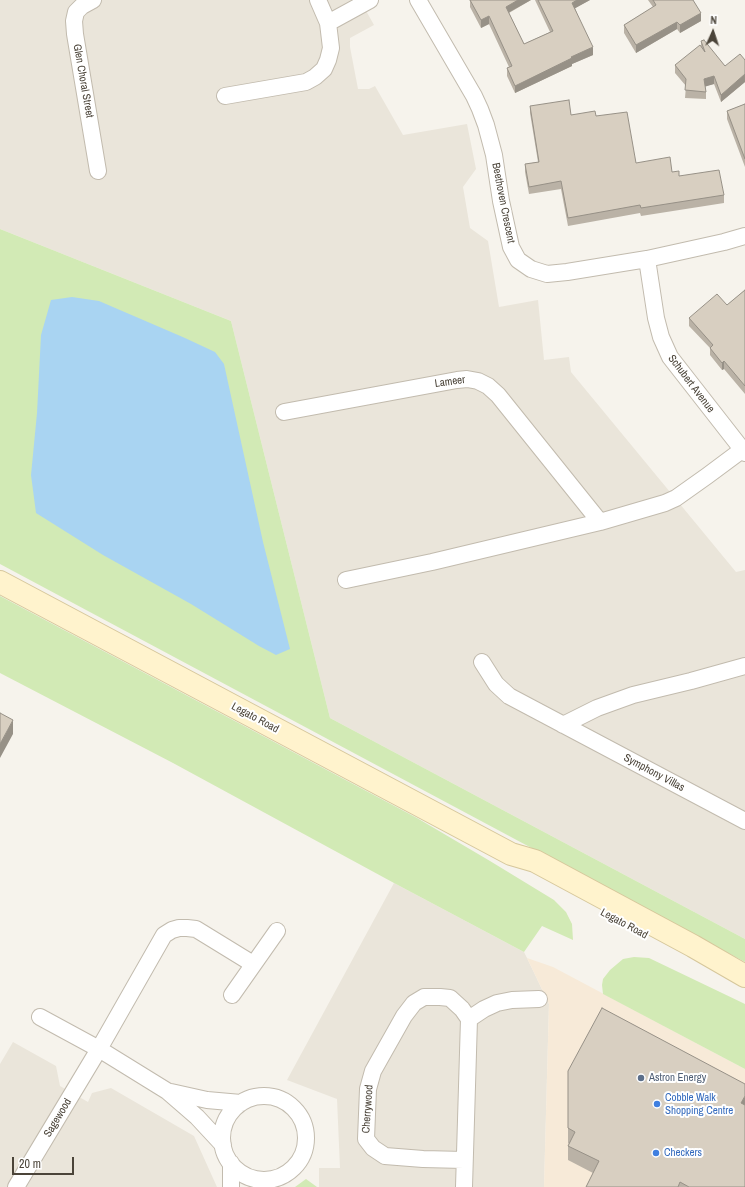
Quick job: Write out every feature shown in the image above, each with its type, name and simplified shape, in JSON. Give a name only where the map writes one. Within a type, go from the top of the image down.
[{"type":"street","name":"Glen Choral Street","points":[[93,0],[82,6],[76,12],[74,21],[98,171]]},
{"type":"street","points":[[225,96],[306,82],[316,77],[324,69],[331,48],[328,23],[318,0]]},
{"type":"street","points":[[328,23],[370,0]]},
{"type":"street","name":"Beethoven Crescent","points":[[418,0],[474,96],[480,109],[494,156],[501,201],[511,247],[518,260],[531,269],[546,274],[566,272],[647,259],[745,236]]},
{"type":"street","name":"Schubert Avenue","points":[[647,259],[656,318],[661,337],[670,357],[744,452]]},
{"type":"street","name":"Lameer","points":[[284,412],[457,380],[467,379],[478,381],[488,386],[498,395],[600,522]]},
{"type":"street","points":[[346,580],[432,562],[600,522],[665,502],[676,498],[744,452]]},
{"type":"street","name":"Legato Road","points":[[0,582],[511,854],[540,864],[693,946],[745,976]]},
{"type":"street","name":"Symphony Villas","points":[[482,662],[496,684],[509,696],[745,821]]},
{"type":"street","points":[[563,725],[597,708],[633,695],[745,666]]},
{"type":"street","name":"Legato Road","points":[[511,854],[524,870],[549,885],[721,975],[745,982]]},
{"type":"street","name":"Sagewood","points":[[16,1187],[99,1049],[164,935],[179,928],[196,929],[253,964]]},
{"type":"street","points":[[232,995],[277,931]]},
{"type":"street","name":"Cherrywood","points":[[464,1160],[385,1156],[372,1148],[366,1139],[366,1127],[368,1089],[373,1071],[404,1016],[414,1003],[424,998],[450,998],[462,1009],[469,1019]]},
{"type":"street","points":[[464,1187],[469,1019],[484,1009],[497,1003],[512,1000],[539,999]]},
{"type":"street","points":[[40,1017],[99,1049],[167,1091],[197,1117],[223,1145]]},
{"type":"street","points":[[167,1091],[207,1100],[241,1103]]},
{"type":"street","points":[[268,1187],[292,1169],[300,1159],[305,1148],[306,1135],[303,1123],[297,1112],[288,1104],[277,1098],[265,1096],[252,1098],[241,1103],[228,1117],[224,1126],[222,1136],[226,1155],[239,1171],[249,1176],[260,1179],[271,1179],[282,1176]]},
{"type":"street","points":[[231,1163],[231,1187]]},
{"type":"shaded area","points":[[0,0],[360,0],[374,25],[350,38],[350,47],[358,89],[369,89],[375,86],[403,135],[467,124],[476,169],[463,187],[470,228],[488,241],[499,307],[538,300],[544,360],[569,357],[571,372],[736,572],[745,570],[745,939],[330,718],[231,321],[0,229]]},
{"type":"shaded area","points":[[394,883],[524,952],[527,958],[549,1004],[544,1187],[319,1187],[319,1168],[340,1168],[337,1099],[287,1080]]},
{"type":"shaded area","name":"Cobble Walk Shopping Centre","points":[[527,958],[553,967],[745,1069],[745,1187],[544,1187],[549,1004]]},
{"type":"shaded area","points":[[13,1042],[56,1066],[60,1086],[88,1102],[92,1093],[111,1088],[194,1136],[217,1187],[0,1187],[0,1064]]},
{"type":"green space","points":[[0,229],[231,321],[330,718],[745,939],[745,962],[0,564]]},
{"type":"green space","points":[[0,596],[417,818],[490,861],[554,900],[566,912],[572,924],[573,940],[542,926],[524,952],[173,763],[0,673]]},
{"type":"green space","points":[[634,957],[649,958],[745,1004],[745,1069],[603,994],[603,979],[610,970],[623,959]]},
{"type":"green space","points":[[306,1179],[317,1187],[295,1187]]},
{"type":"water","points":[[72,297],[99,301],[185,338],[215,352],[224,364],[263,542],[290,649],[276,655],[259,646],[191,604],[103,555],[36,513],[31,475],[37,413],[41,335],[51,300]]},
{"type":"building","points":[[470,0],[518,0],[506,7],[524,44],[553,31],[538,0],[577,0],[572,3],[593,47],[515,86],[507,68],[512,66],[489,16],[481,20]]},
{"type":"building","points":[[653,0],[693,0],[701,13],[680,25],[677,22],[636,45],[624,25],[656,5]]},
{"type":"building","points":[[704,40],[725,66],[740,54],[745,60],[745,74],[721,95],[714,76],[704,79],[706,92],[685,90],[686,79],[675,65],[700,45],[705,52],[701,41]]},
{"type":"building","points":[[569,100],[571,115],[595,111],[596,116],[627,112],[636,163],[670,157],[672,172],[679,171],[679,176],[719,170],[724,195],[641,208],[640,205],[568,218],[561,181],[529,187],[525,164],[539,162],[530,106]]},
{"type":"building","points":[[745,104],[745,159],[727,111]]},
{"type":"building","points":[[745,290],[745,386],[724,361],[722,363],[710,348],[713,345],[689,318],[717,294],[727,305]]},
{"type":"building","points":[[0,713],[13,720],[0,744]]},
{"type":"building","name":"Cobble Walk Shopping Centre","points":[[602,1008],[745,1084],[745,1096],[741,1103],[745,1105],[745,1187],[689,1187],[680,1182],[678,1187],[586,1187],[599,1161],[568,1146],[575,1132],[568,1128],[568,1071]]},
{"type":"place","name":"Astron Energy","points":[[641,1078]]},
{"type":"place","name":"Cobble Walk Shopping Centre","points":[[657,1104]]},
{"type":"place","name":"Checkers","points":[[656,1153]]}]
